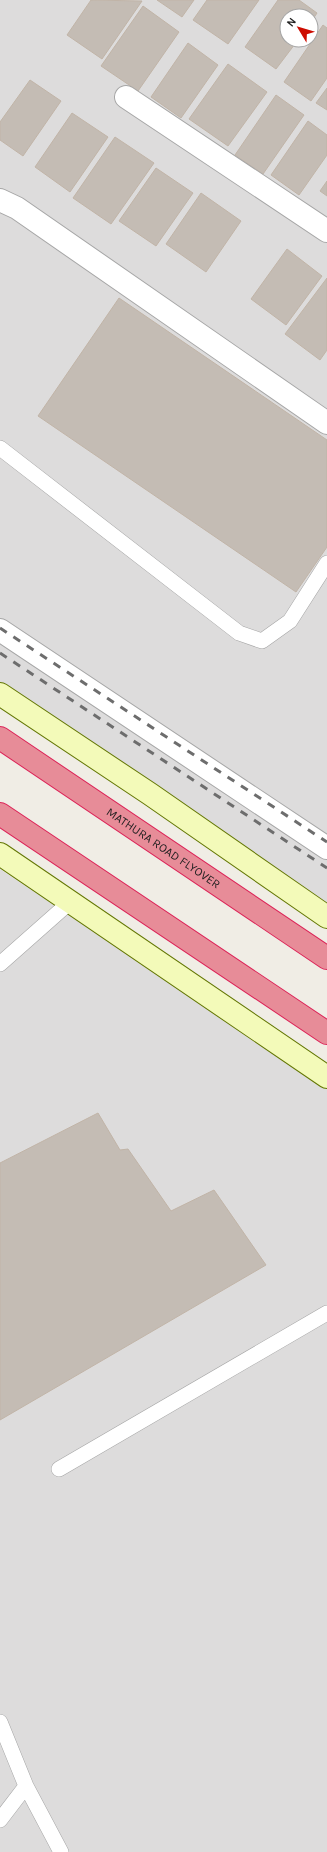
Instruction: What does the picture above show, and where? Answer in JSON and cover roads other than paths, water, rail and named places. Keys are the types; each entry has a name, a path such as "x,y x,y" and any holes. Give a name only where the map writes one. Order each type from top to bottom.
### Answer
{"highway":[{"name":"MATHURA ROAD FLYOVER","path":"0,738 327,958"},
{"path":"0,814 327,1033"}],"main road":[{"path":"0,694 150,794 327,917"},
{"path":"0,854 327,1077"}],"street":[{"path":"126,97 327,231"},
{"path":"0,200 17,208 327,423"},
{"path":"0,630 327,848"}],"lane":[{"path":"0,448 57,494 240,633 262,641 290,621 327,564"},
{"path":"0,964 70,902"},
{"path":"59,1469 327,1313"},
{"path":"0,1722 26,1786 61,1852"},
{"path":"0,1820 26,1786"}],"railway":[{"path":"0,628 327,842"},
{"path":"0,653 327,868"}]}
